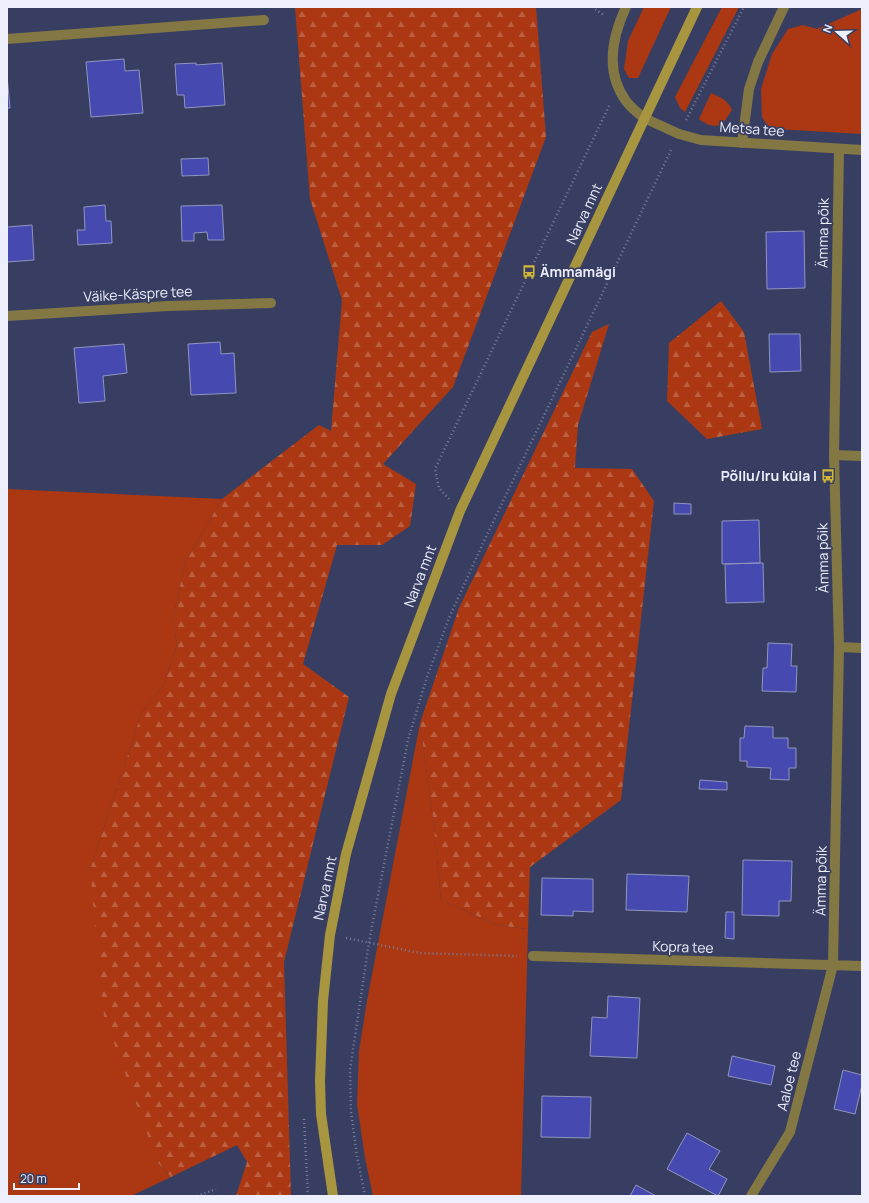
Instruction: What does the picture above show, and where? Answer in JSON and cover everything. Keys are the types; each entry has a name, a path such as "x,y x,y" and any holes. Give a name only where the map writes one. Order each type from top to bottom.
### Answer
{"main road":[{"name":"Narva mnt","path":"333,1196 321,1114 320,1081 323,1001 330,935 346,854 391,694 460,511 697,7"}],"street":[{"name":"Metsa tee","path":"626,7 618,26 612,50 614,76 626,101 644,118 679,134 701,140 839,150 862,150"},
{"path":"742,143 749,89 758,62 784,7"},
{"path":"7,40 264,20"},
{"name":"Ämma põik","path":"833,965 839,648 834,455 839,150"},
{"name":"Väike-Käspre tee","path":"7,316 168,306 271,303"},
{"path":"834,455 862,456"},
{"path":"839,648 862,648"},
{"name":"Kopra tee","path":"533,956 862,966"},
{"name":"Aaloe tee","path":"752,1196 790,1132 833,965"}],"path":[{"path":"365,1196 355,1141 350,1070 357,1011 369,942 408,740 426,680 449,618 483,543 679,134 744,7"},
{"path":"460,511 439,488 435,469 618,85"},
{"path":"330,935 420,953 533,956"},
{"path":"197,1196 216,1189"}],"green space":[{"path":"295,7 536,7 546,137 453,387 383,464 416,484 410,526 382,545 337,545 303,664 349,697 284,962 291,1196 236,1196 247,1162 237,1145 171,1177 158,1163 104,1016 90,870 142,712 164,685 177,645 173,619 185,563 222,499 319,425 331,431 342,300 310,199"},
{"path":"644,7 671,7 638,78 629,78 624,69 628,41"},
{"path":"722,7 739,7 685,112 680,108 675,97"},
{"path":"862,9 862,134 776,129 767,125 762,117 761,89 772,54 788,29 803,25 817,29"},
{"path":"711,93 726,101 732,110 722,125 710,125 699,119"},
{"path":"721,301 744,332 762,429 707,439 667,401 669,343"},
{"path":"609,324 578,425 575,468 632,469 654,501 621,800 530,867 528,929 497,925 441,900 434,826 420,723 459,608 592,332"},
{"path":"7,489 222,499 185,563 173,619 177,645 164,685 142,712 90,870 158,1163 171,1177 131,1196 7,1196"},
{"path":"420,723 434,826 441,900 497,925 528,929 521,1196 373,1196 365,1158 357,1104 359,1051 367,1001"}],"building":[{"path":"124,59 125,71 139,70 143,113 91,117 86,62"},
{"path":"196,63 196,65 222,63 225,105 185,108 184,95 177,95 175,64"},
{"path":"7,76 10,108 7,108"},
{"path":"208,158 209,175 182,176 181,159"},
{"path":"105,205 106,221 111,221 112,243 78,245 77,230 85,230 84,207"},
{"path":"222,205 224,240 208,240 207,232 194,233 194,241 182,241 181,206"},
{"path":"32,225 34,260 7,262 7,227"},
{"path":"804,231 805,288 767,289 766,232"},
{"path":"769,334 800,334 801,371 770,372"},
{"path":"220,342 221,354 234,353 236,393 191,395 188,344"},
{"path":"124,344 127,373 103,376 105,401 79,403 74,348"},
{"path":"674,503 691,504 691,514 674,514"},
{"path":"759,520 760,563 722,564 722,521"},
{"path":"763,563 764,602 726,603 725,564"},
{"path":"768,643 792,644 791,666 797,666 796,692 762,691 763,668 767,668"},
{"path":"745,726 773,727 773,738 788,738 788,748 796,748 796,768 789,768 789,780 770,779 771,768 747,767 747,761 740,761 740,738 744,738"},
{"path":"700,780 727,782 727,790 699,789"},
{"path":"743,860 792,861 791,901 779,901 779,916 742,915"},
{"path":"627,874 689,876 687,912 626,910"},
{"path":"542,878 593,879 593,912 573,911 573,916 541,915"},
{"path":"726,912 734,912 734,939 725,938"},
{"path":"608,996 640,998 637,1058 590,1056 592,1017 607,1018"},
{"path":"732,1056 775,1066 771,1085 728,1076"},
{"path":"843,1070 862,1075 862,1085 855,1114 834,1109"},
{"path":"542,1096 591,1097 590,1138 541,1137"},
{"path":"687,1133 720,1151 709,1169 727,1179 718,1196 667,1169"},
{"path":"636,1185 656,1196 630,1196"}],"place":[{"name":"Ämmamägi","path":"529,272"},
{"name":"Põllu/Iru küla I","path":"828,476"}]}
